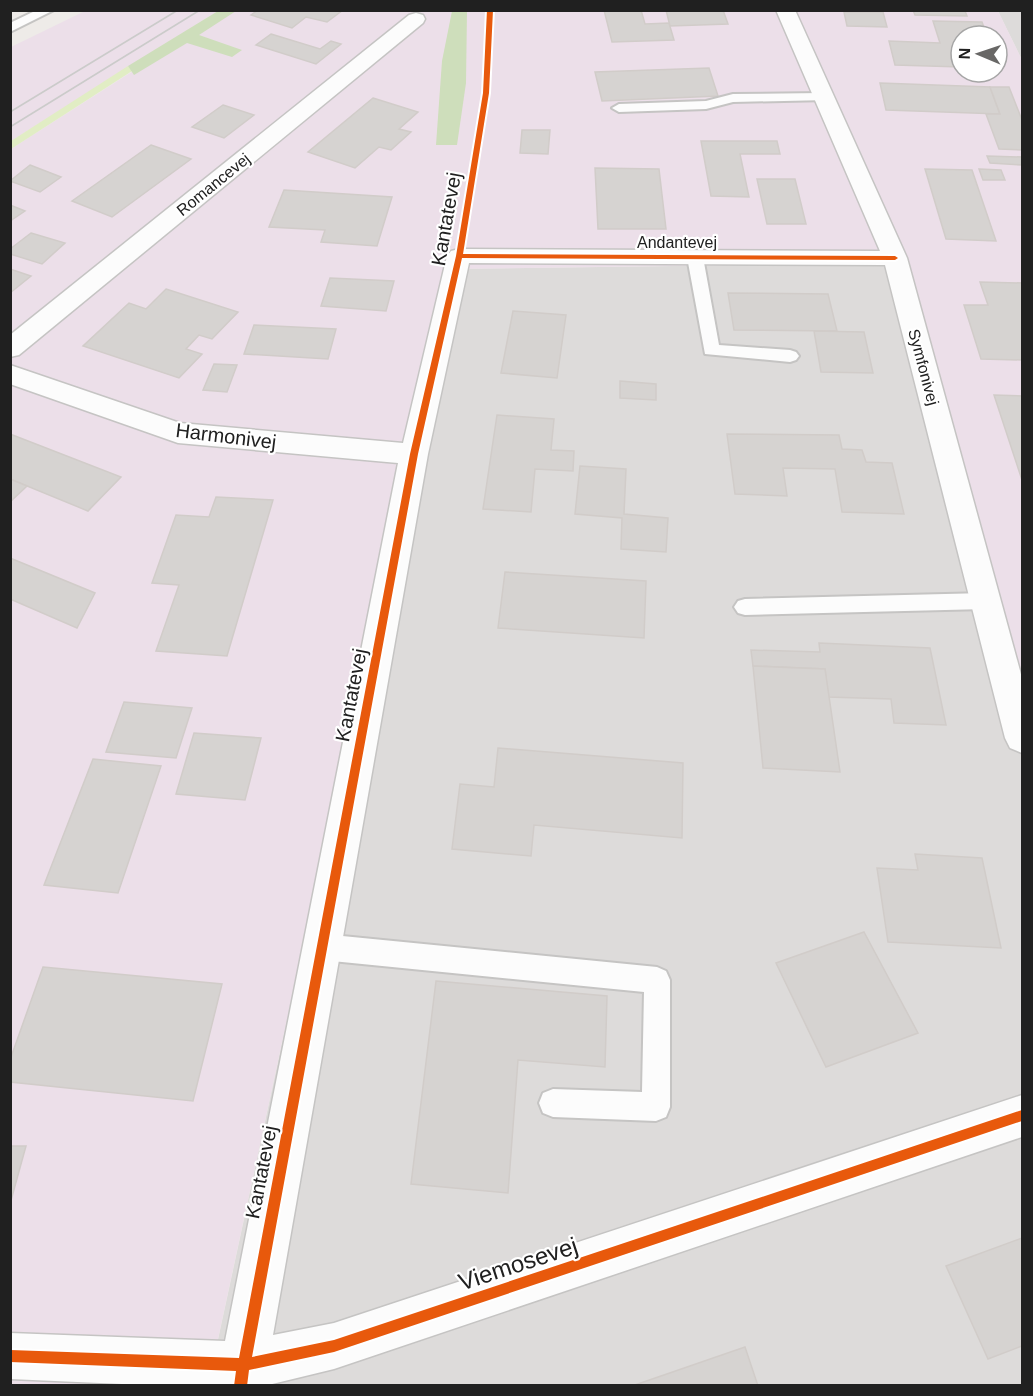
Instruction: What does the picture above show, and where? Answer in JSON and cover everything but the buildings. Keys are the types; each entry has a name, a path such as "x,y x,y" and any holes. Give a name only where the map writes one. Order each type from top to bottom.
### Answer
{"street":[{"name":"Symfonivej","path":"785,10 895,258 1023,738"},
{"name":"Romancevej","path":"10,349 418,15"},
{"name":"Andantevej","path":"459,256 895,258"},
{"name":"Kantatevej","path":"241,1375 414,454 459,256"},
{"name":"Harmonivej","path":"10,375 178,433 414,454"},
{"name":"Viemosevej","path":"10,1356 241,1375 1023,1116"}],"lane":[{"path":"10,28 48,10"},
{"path":"619,108 706,105 733,98 823,97"},
{"path":"695,257 711,350 790,356"},
{"path":"745,607 986,601"},
{"path":"322,947 657,980 656,1107 553,1103"}],"shaded area":[{"path":"87,10 218,11 11,141 11,47"},
{"path":"227,11 998,11 1004,24 949,24 949,84 1009,84 1009,33 1022,60 1022,738 986,601 887,263 449,269 208,1385 11,1386 11,149"},
{"path":"998,11 1022,11 1022,60 1009,33 1009,24 1004,24"},
{"path":"888,263 986,601 1022,738 1022,1385 208,1386 449,269"}],"green space":[{"path":"218,11 236,11 199,35 242,50 232,57 187,43 134,75 128,66"},
{"path":"452,11 467,11 466,83 457,145 436,145 442,61"},
{"path":"128,66 132,71 11,149 11,141"}],"tram line":[{"path":"10,112 178,10"},
{"path":"10,127 200,10"}],"cycle path":[{"path":"240,1386 414,454 459,256 486,93 490,10"},
{"path":"459,256 895,258"},
{"path":"10,1356 243,1365 334,1346 1022,1116"}]}
